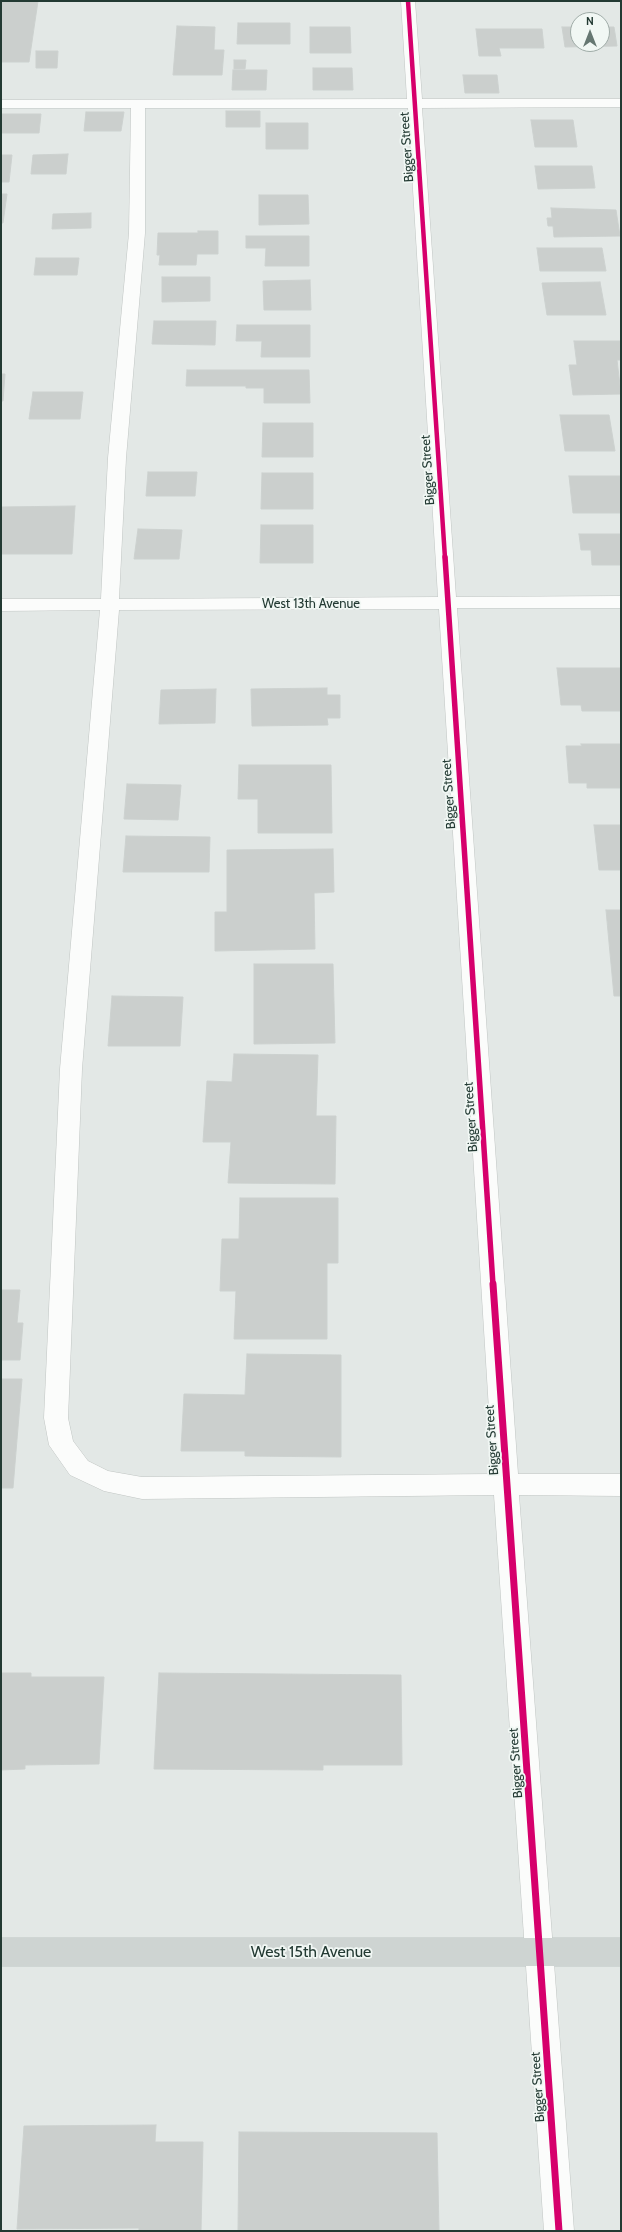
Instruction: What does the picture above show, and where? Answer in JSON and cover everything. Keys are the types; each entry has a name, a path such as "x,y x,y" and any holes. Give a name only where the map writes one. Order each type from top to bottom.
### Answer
{"main road":[{"name":"West 15th Avenue","path":"1,1952 621,1952"}],"street":[{"name":"Bigger Street","path":"408,1 506,1484 541,1952 559,2231"},
{"path":"1,104 621,103"},
{"path":"138,104 137,233 117,458 110,604 71,1070 56,1418 61,1446 79,1468 104,1481 142,1488 621,1484"},
{"name":"West 13th Avenue","path":"1,605 621,602"}],"building":[{"path":"1,1 38,1 29,62 1,62"},
{"path":"238,23 290,23 290,44 237,44"},
{"path":"177,26 215,27 214,50 224,50 222,75 173,75"},
{"path":"310,27 350,27 351,53 310,53"},
{"path":"562,27 570,27 570,47 565,47"},
{"path":"610,27 614,27 617,46 610,46"},
{"path":"476,29 542,29 544,48 499,48 501,56 479,56"},
{"path":"36,51 58,51 57,68 36,68"},
{"path":"234,60 246,60 245,69 234,69"},
{"path":"313,68 352,68 353,90 313,90"},
{"path":"233,70 267,70 266,90 232,90"},
{"path":"463,75 497,75 499,93 465,93"},
{"path":"226,111 260,111 260,127 226,127"},
{"path":"86,112 124,112 121,131 84,131"},
{"path":"1,114 41,114 39,133 1,133"},
{"path":"531,120 573,120 577,147 535,147"},
{"path":"266,123 308,123 308,149 266,149"},
{"path":"68,154 66,174 31,174 33,155"},
{"path":"1,155 12,155 9,182 1,182"},
{"path":"535,166 592,166 595,188 538,189"},
{"path":"1,194 7,194 3,223 1,223"},
{"path":"259,195 308,195 309,224 259,225"},
{"path":"551,208 616,210 620,236 554,237 553,226 548,226 547,218 552,218"},
{"path":"91,213 91,228 52,229 53,214"},
{"path":"198,231 218,231 218,254 197,254 196,265 159,265 160,255 157,255 158,233 198,233"},
{"path":"246,236 309,236 309,266 265,266 266,248 246,248"},
{"path":"537,248 602,248 606,271 540,271"},
{"path":"36,258 79,258 77,275 34,275"},
{"path":"162,277 210,277 210,301 162,302"},
{"path":"310,280 311,310 264,310 263,281"},
{"path":"600,282 606,315 547,315 542,283"},
{"path":"154,321 216,321 215,345 152,344"},
{"path":"237,325 310,325 310,357 261,357 262,341 236,341"},
{"path":"574,341 621,341 621,360 617,360 621,394 573,395 569,365 577,365"},
{"path":"187,370 309,370 310,403 264,403 264,388 246,388 246,386 186,386"},
{"path":"1,374 5,374 3,401 1,401"},
{"path":"33,392 83,392 80,419 29,419"},
{"path":"560,415 609,415 615,451 565,451"},
{"path":"263,423 313,423 313,457 262,457"},
{"path":"148,472 197,472 195,496 146,496"},
{"path":"262,473 313,473 313,509 261,509"},
{"path":"569,476 621,476 621,513 573,513"},
{"path":"75,506 72,554 1,554 1,507"},
{"path":"261,525 313,525 313,563 260,563"},
{"path":"138,529 182,530 179,559 134,559"},
{"path":"579,534 621,534 621,565 592,565 591,550 581,550"},
{"path":"557,668 621,668 621,711 582,711 581,705 561,705"},
{"path":"327,688 327,695 340,695 340,718 327,718 328,725 252,726 251,689"},
{"path":"216,689 215,723 159,724 161,690"},
{"path":"581,744 621,744 621,788 587,788 587,783 569,783 566,746 582,746"},
{"path":"239,765 331,765 332,833 258,833 258,799 238,799"},
{"path":"127,784 181,785 178,820 124,819"},
{"path":"594,825 621,825 621,870 599,870"},
{"path":"126,836 210,837 209,872 123,872"},
{"path":"333,849 334,892 314,893 315,949 215,951 215,912 227,912 227,850"},
{"path":"606,910 621,910 621,996 614,996"},
{"path":"254,964 333,964 335,1043 254,1044"},
{"path":"112,996 183,997 180,1046 108,1046"},
{"path":"234,1054 318,1055 316,1116 336,1116 335,1184 228,1183 231,1142 203,1142 207,1081 232,1082"},
{"path":"240,1198 338,1198 338,1263 327,1263 327,1339 234,1339 236,1291 220,1291 222,1239 239,1239"},
{"path":"1,1290 20,1290 17,1323 23,1323 20,1360 1,1360"},
{"path":"247,1354 341,1355 341,1457 245,1456 245,1451 181,1451 184,1394 245,1395"},
{"path":"1,1379 22,1379 13,1488 1,1488"},
{"path":"1,1673 31,1673 31,1677 104,1677 99,1764 25,1765 25,1769 1,1770"},
{"path":"159,1673 401,1675 402,1765 323,1765 323,1770 154,1769"},
{"path":"156,2125 155,2142 203,2142 201,2231 139,2231 139,2228 17,2229 24,2126"},
{"path":"239,2132 437,2133 439,2231 238,2231"}],"cycle path":[{"path":"408,1 506,1484 559,2231"}]}
